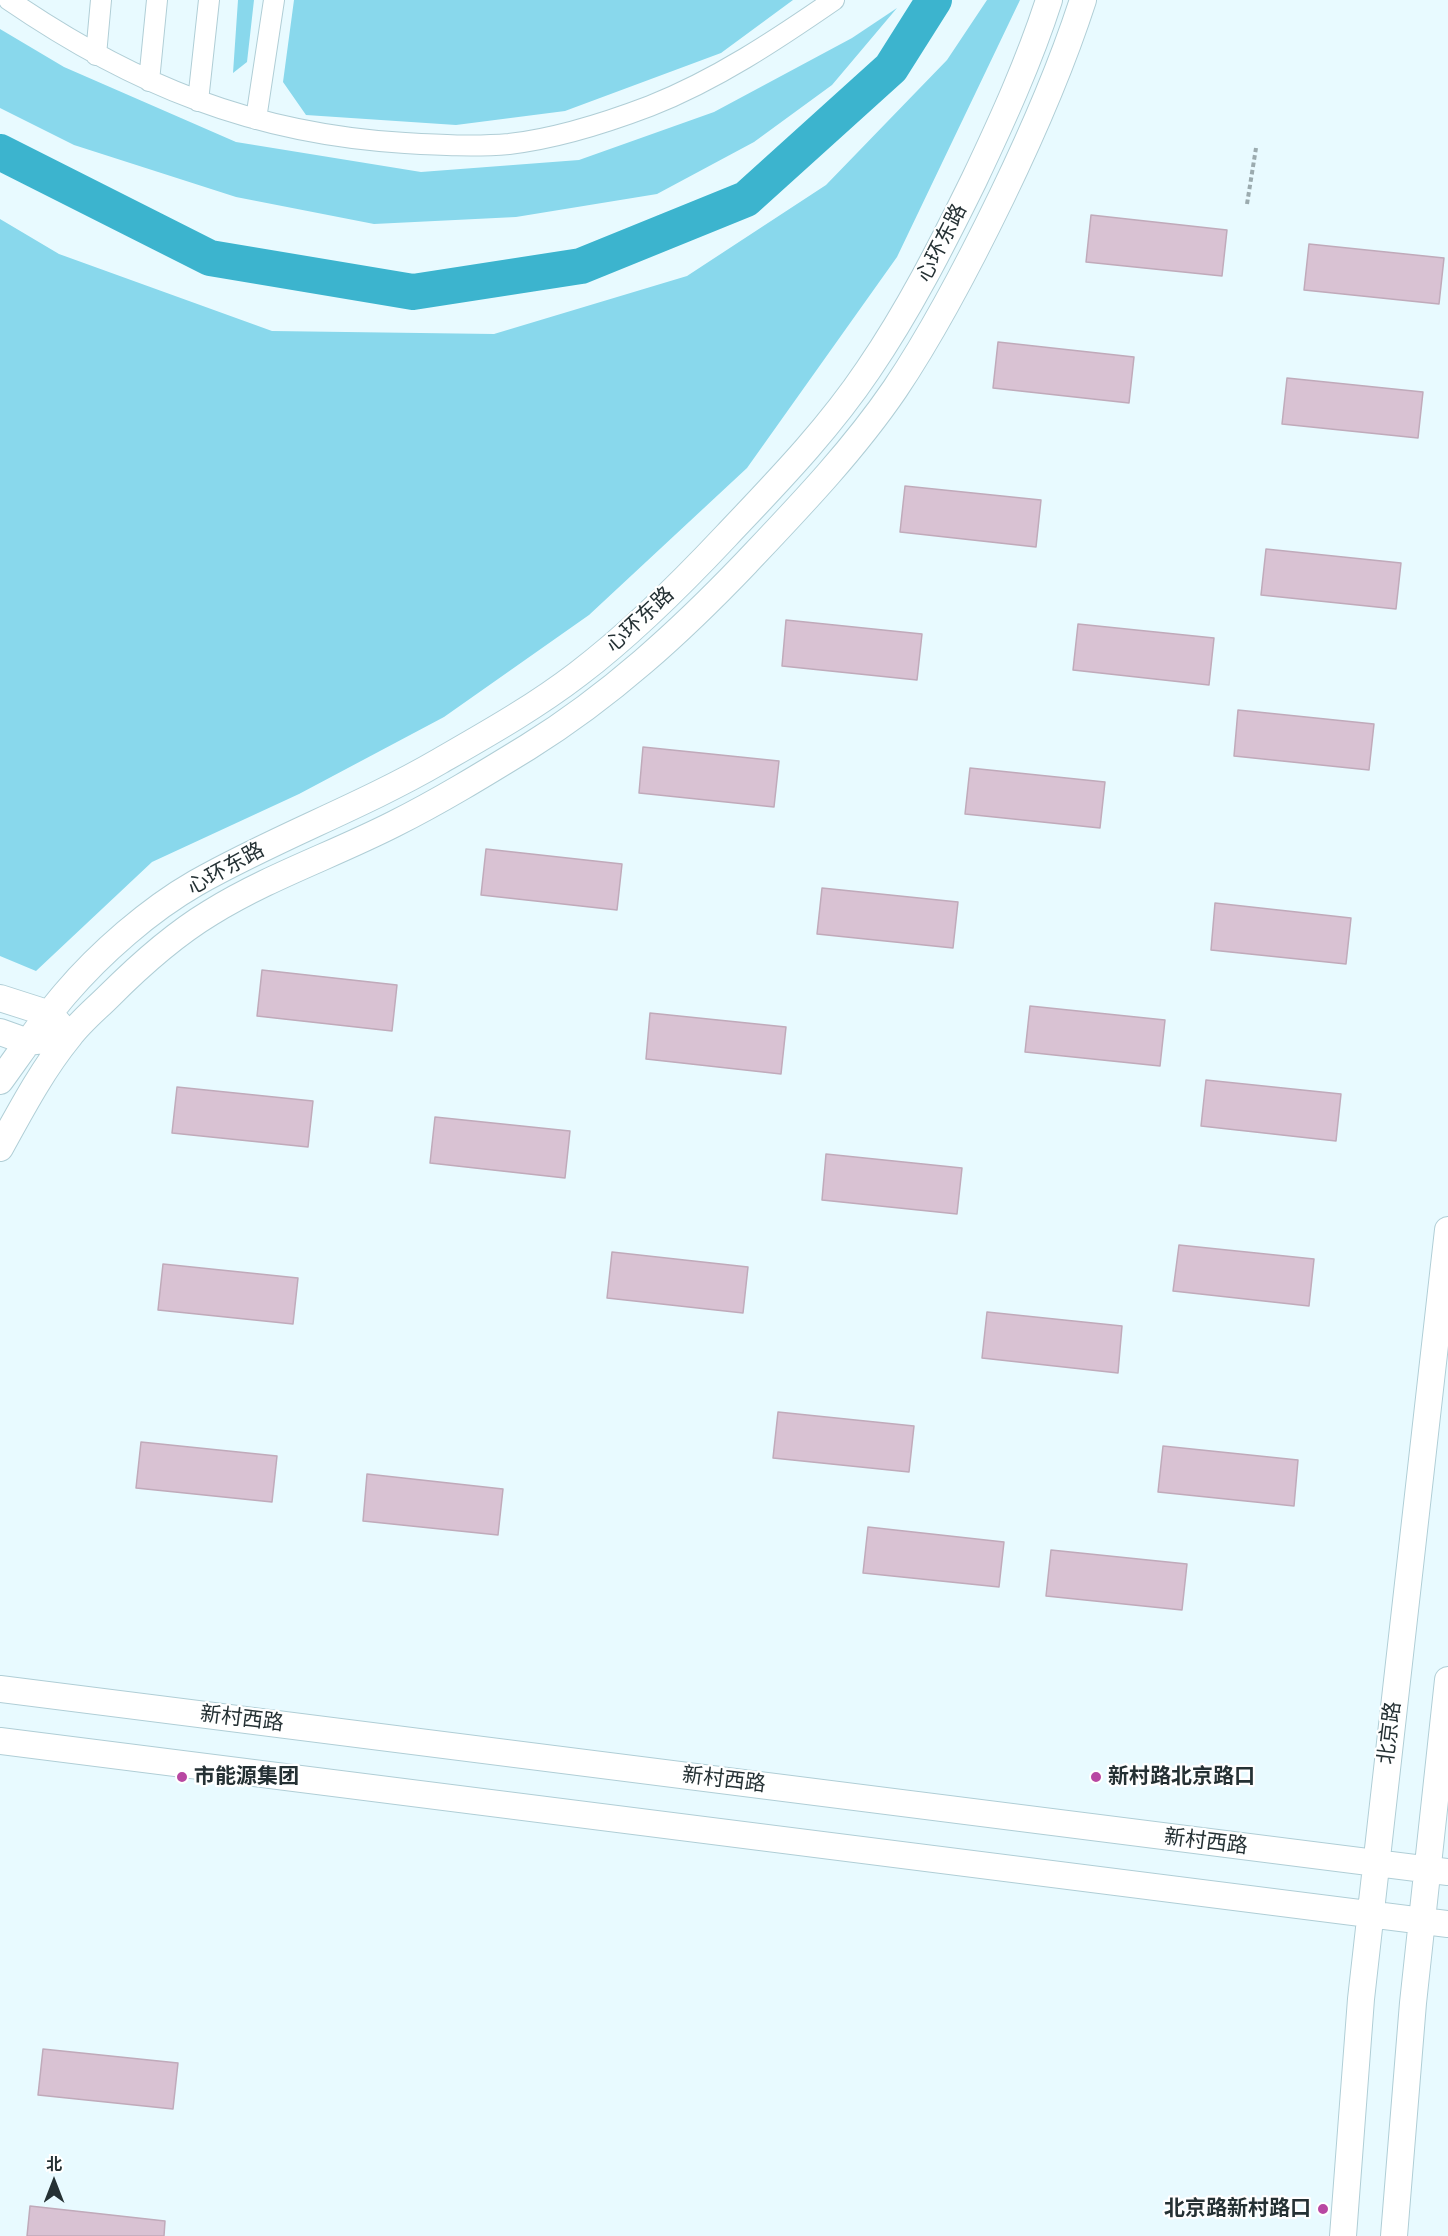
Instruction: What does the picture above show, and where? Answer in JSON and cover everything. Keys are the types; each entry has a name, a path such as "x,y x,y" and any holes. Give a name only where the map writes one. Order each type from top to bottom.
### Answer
{"main road":[{"name":"心环东路","path":"0,1081 67,992 107,952 147,917 193,885 242,858 378,796 514,718 576,676 632,630 705,558 822,431 867,372 907,309 947,235 1002,120 1037,36 1048,0"},
{"name":"心环东路","path":"0,1148 26,1101 69,1036 167,942 210,913 313,860 393,825 531,745 596,702 653,654 799,507 847,452 894,391 935,325 976,250 1032,133 1068,47 1083,0"},
{"path":"0,998 50,1014 69,1036"},
{"path":"0,1032 28,1042 69,1036"},
{"name":"北京路","path":"1343,2236 1361,1999 1448,1230"},
{"path":"1394,2236 1421,1921 1437,1871 1448,1680"},
{"name":"新村西路","path":"0,1689 1437,1871"},
{"path":"0,1741 1448,1924"}],"street":[{"path":"9,0 96,55 149,81 198,101 288,128 359,140 438,145 510,144 576,130 650,106 725,70 834,0"},
{"path":"96,55 101,0"},
{"path":"149,81 157,0"},
{"path":"198,101 209,0"},
{"path":"256,119 274,0"}],"path":[{"path":"1247,204 1256,148"}],"shaded area":[{"path":"238,0 254,0 247,62 233,73"},
{"path":"294,0 793,0 721,53 565,111 456,125 306,115 283,82"},
{"path":"987,0 1020,0 897,257 747,468 589,615 444,717 299,794 152,862 36,971 0,956 0,219 59,254 272,331 494,334 687,276 826,185 947,60"},
{"path":"897,8 832,85 754,142 657,194 516,217 374,224 236,197 74,145 0,108 0,29 64,67 236,142 421,172 579,160 714,112 852,38"}],"building":[{"path":"1091,215 1227,230 1222,276 1086,262"},
{"path":"1309,244 1444,258 1439,304 1304,290"},
{"path":"998,342 1134,357 1129,403 993,388"},
{"path":"1287,378 1423,392 1418,438 1282,424"},
{"path":"905,486 1041,500 1036,547 900,532"},
{"path":"1266,549 1401,563 1396,609 1261,595"},
{"path":"786,620 922,634 917,680 782,666"},
{"path":"1078,624 1214,638 1209,685 1073,670"},
{"path":"1238,710 1374,724 1369,770 1234,756"},
{"path":"643,747 779,761 774,807 639,793"},
{"path":"970,768 1105,782 1100,828 965,814"},
{"path":"486,849 622,864 617,910 481,895"},
{"path":"822,888 958,902 953,948 817,934"},
{"path":"1215,903 1351,918 1346,964 1211,950"},
{"path":"262,970 397,985 392,1031 257,1016"},
{"path":"1030,1006 1165,1020 1160,1066 1025,1052"},
{"path":"650,1013 786,1027 781,1074 646,1059"},
{"path":"1206,1080 1341,1094 1336,1141 1201,1126"},
{"path":"177,1087 313,1101 308,1147 172,1133"},
{"path":"435,1117 570,1131 565,1178 430,1163"},
{"path":"826,1154 962,1168 957,1214 822,1200"},
{"path":"1179,1245 1314,1259 1309,1306 1173,1291"},
{"path":"612,1252 748,1267 743,1313 607,1298"},
{"path":"163,1264 298,1278 293,1324 158,1310"},
{"path":"987,1312 1122,1326 1118,1373 982,1358"},
{"path":"778,1412 914,1426 909,1472 773,1458"},
{"path":"141,1442 277,1456 272,1502 136,1488"},
{"path":"1163,1446 1298,1460 1294,1506 1158,1492"},
{"path":"367,1474 503,1489 498,1535 363,1521"},
{"path":"868,1527 1004,1542 999,1587 863,1573"},
{"path":"1051,1550 1187,1564 1182,1610 1046,1596"},
{"path":"43,2049 178,2063 173,2109 38,2095"},
{"path":"30,2206 165,2221 164,2236 27,2236"}],"waterway":[{"path":"0,152 210,258 413,292 581,266 746,199 891,68 934,0"}],"place":[{"name":"市能源集团","path":"182,1777"},
{"name":"新村路北京路口","path":"1096,1777"},
{"name":"北京路新村路口","path":"1323,2209"}]}
